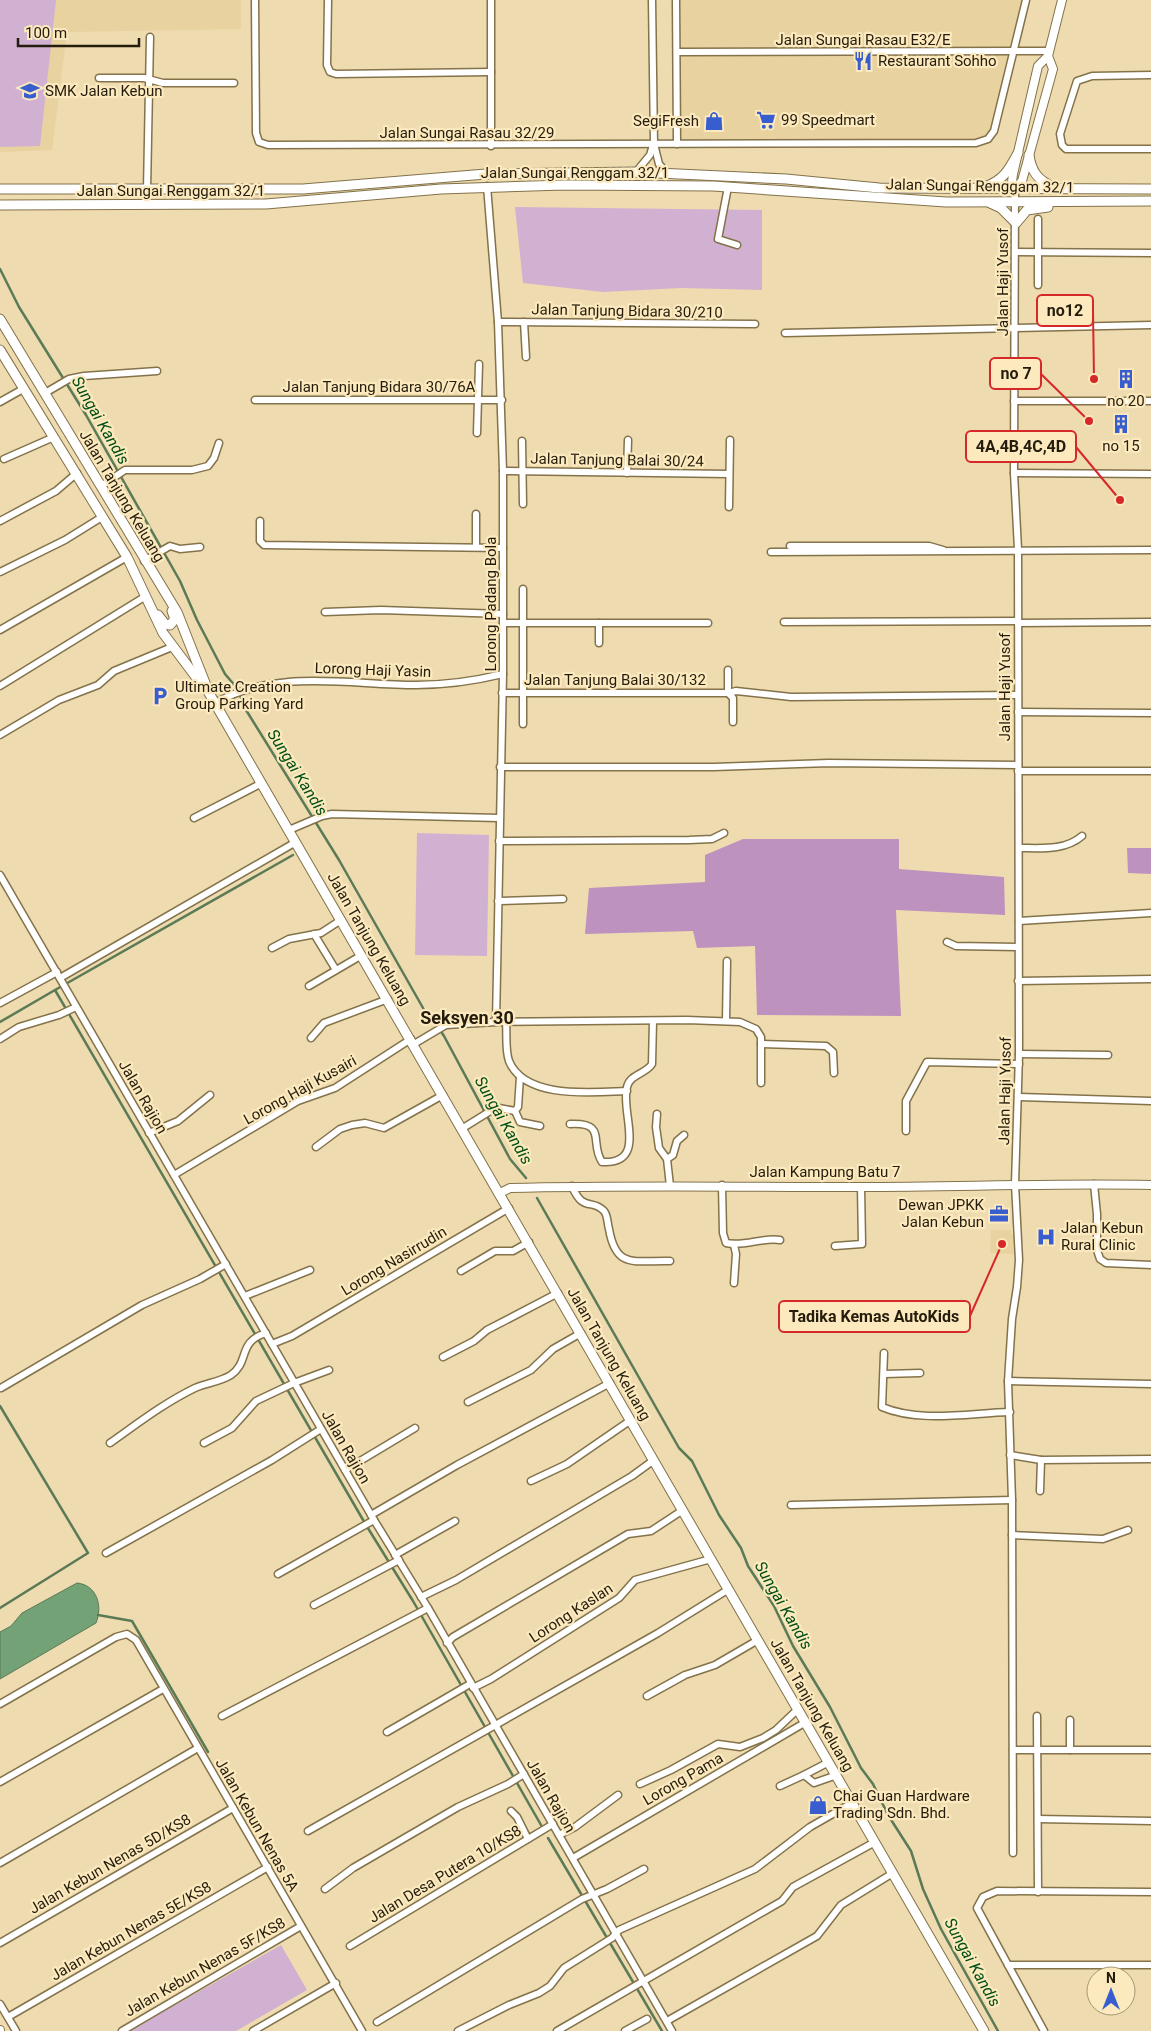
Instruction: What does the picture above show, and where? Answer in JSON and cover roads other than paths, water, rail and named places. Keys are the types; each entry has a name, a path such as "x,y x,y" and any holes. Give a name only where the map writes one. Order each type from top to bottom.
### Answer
{"main road":[{"path":"977,189 995,183 1005,176 1018,153"},
{"path":"1029,155 1031,168 1035,174 1049,186 1060,189"},
{"name":"Jalan Sungai Renggam 32/1","path":"0,189 274,190 486,174 636,172 786,179 879,188 1151,189"},
{"path":"352,184 352,197"},
{"name":"Jalan Sungai Renggam 32/1","path":"0,205 266,204 487,186 728,187 868,198 987,202 1151,201"},
{"path":"987,202 1001,208 1016,224 1027,210 1038,207 1120,206 1132,201"},
{"name":"Jalan Tanjung Keluang","path":"0,319 104,484 144,561 177,612 215,703 654,1460 708,1559 722,1593 758,1640 798,1709 800,1725 829,1762 873,1844 887,1876 984,2031"},
{"name":"Jalan Tanjung Keluang","path":"0,350 77,473 127,558 162,633 209,692"},
{"path":"146,596 153,603 161,620 165,624 172,623 175,619 160,586"}],"street":[{"name":"Jalan Sungai Rasau 32/29","path":"255,0 256,133 259,142 268,145 491,146 976,143 988,139 994,131 1014,52"},
{"path":"328,0 328,65 330,72 336,74 491,72"},
{"path":"491,0 491,146"},
{"path":"652,0 654,144 659,164 668,173"},
{"path":"676,0 677,144"},
{"path":"1014,52 1026,0"},
{"name":"Jalan Sungai Renggam 32/1","path":"1049,54 1038,66 1012,182 1015,189 1022,181 1052,69 1049,54 1062,0"},
{"path":"147,190 151,79 150,37"},
{"name":"Jalan Sungai Rasau E32/E","path":"677,52 1014,52 1049,54"},
{"path":"1151,75 1092,76 1077,81 1060,134 1062,145 1066,149 1151,148"},
{"path":"99,78 151,79 162,83 234,83"},
{"path":"636,172 650,155 654,144"},
{"name":"Lorong Padang Bola","path":"487,186 498,322 504,471 504,623 496,1022"},
{"path":"728,187 718,239 737,245"},
{"name":"Jalan Haji Yusof","path":"1013,1853 1012,1500 1008,1381 1012,1318 1018,1287 1019,1260 1016,1184 1019,1097 1019,848 1018,549 1014,473 1015,189"},
{"path":"1038,219 1038,285"},
{"path":"1015,252 1151,253"},
{"name":"Jalan Tanjung Bidara 30/210","path":"498,322 755,324"},
{"path":"524,322 526,357"},
{"path":"785,332 1151,325"},
{"path":"477,433 479,364"},
{"path":"45,393 69,379 84,376 158,372"},
{"path":"0,402 23,388"},
{"name":"Jalan Tanjung Bidara 30/76A","path":"255,400 502,400"},
{"path":"1014,401 1151,401"},
{"path":"4,459 54,437"},
{"path":"522,440 523,504"},
{"path":"627,473 628,440"},
{"path":"729,507 730,440"},
{"path":"104,484 125,470 192,470 208,466 214,458 218,443"},
{"name":"Jalan Tanjung Balai 30/24","path":"504,471 729,474"},
{"path":"0,521 56,491 77,473"},
{"path":"1014,473 1151,474"},
{"path":"476,514 476,547"},
{"path":"0,572 64,540 102,517"},
{"path":"260,521 260,541 264,545 504,548"},
{"path":"790,546 929,546 945,550"},
{"path":"144,561 167,547 180,549 200,547"},
{"path":"771,552 933,552 945,550 1018,549 1151,550"},
{"path":"0,630 127,558"},
{"path":"523,724 524,589"},
{"path":"0,686 146,596"},
{"path":"325,612 381,610 504,614"},
{"path":"784,622 1151,622"},
{"path":"504,623 708,624"},
{"path":"599,623 599,643"},
{"path":"0,736 44,708 98,685 114,671 172,647"},
{"path":"728,670 728,693 733,698 733,722"},
{"name":"Lorong Haji Yasin","path":"215,703 230,694 247,688 308,680 447,684 503,674"},
{"name":"Jalan Tanjung Balai 30/132","path":"502,693 728,693 744,691 791,697 1017,695"},
{"path":"1018,712 1151,712"},
{"path":"500,767 714,767 829,763 1151,771"},
{"path":"194,818 262,783"},
{"path":"289,830 322,816 499,818"},
{"path":"499,841 689,840 712,839 724,833"},
{"path":"1019,848 1054,848 1074,843 1082,836"},
{"path":"0,1003 38,982 58,977 296,842"},
{"name":"Jalan Rajion","path":"0,875 149,1133 176,1174 224,1266 244,1296 320,1430 347,1469 372,1519 421,1597 426,1610 472,1685 498,1723 522,1775 575,1857 644,1982 670,2019 672,2031"},
{"path":"498,901 563,900"},
{"path":"1019,921 1151,913"},
{"path":"272,948 289,939 321,933 341,920"},
{"path":"314,934 336,970"},
{"path":"947,942 956,946 1018,947"},
{"path":"309,986 362,956"},
{"path":"726,1021 727,961"},
{"path":"1018,981 1151,978"},
{"path":"311,1038 324,1023 388,999"},
{"path":"0,1039 19,1027 59,1016 75,1007"},
{"path":"570,1124 582,1123 594,1129 597,1133 598,1156 602,1162 613,1163 624,1157 630,1144 627,1086 634,1076 646,1070 652,1064 653,1021"},
{"path":"496,1022 726,1021 748,1024 761,1037 761,1083"},
{"name":"Lorong Haji Kusairi","path":"176,1174 298,1101 334,1088 412,1042 428,1036 446,1025 496,1022"},
{"path":"506,1022 508,1058 520,1077 518,1107 515,1111"},
{"path":"761,1044 826,1046 833,1052 834,1073"},
{"path":"1019,1054 1108,1055"},
{"path":"906,1131 906,1101 926,1062 1019,1064"},
{"path":"520,1077 562,1092 627,1091"},
{"path":"149,1133 178,1121 210,1095"},
{"path":"316,1147 340,1129 365,1123 384,1128 443,1095"},
{"path":"1019,1097 1151,1101"},
{"path":"463,1128 492,1110 499,1108 515,1111"},
{"path":"515,1111 520,1122 540,1126"},
{"path":"657,1114 656,1127 659,1148 667,1159 670,1186"},
{"path":"667,1159 673,1155 677,1140 684,1135"},
{"path":"1094,1184 1097,1214 1096,1250 1100,1259 1106,1263 1151,1265"},
{"path":"722,1185 723,1233 726,1243 746,1245 772,1238 780,1240"},
{"name":"Jalan Kampung Batu 7","path":"500,1193 510,1188 572,1186 1151,1185"},
{"path":"572,1186 577,1197 584,1204 601,1208 606,1212 613,1248 617,1255 624,1259 670,1261"},
{"path":"834,1246 862,1244 861,1187"},
{"name":"Lorong Nasirrudin","path":"272,1344 292,1336 509,1208"},
{"path":"461,1271 495,1251 513,1250 529,1242"},
{"path":"734,1245 736,1254 734,1283"},
{"path":"1,1388 142,1304 213,1273 224,1266"},
{"path":"244,1296 310,1270"},
{"path":"443,1357 474,1341 487,1330 558,1293"},
{"path":"110,1444 162,1407 195,1388 228,1377 238,1370 245,1348 264,1333"},
{"path":"468,1402 531,1370 553,1349 580,1334"},
{"path":"884,1353 882,1407 897,1413 941,1415 1010,1412"},
{"path":"204,1443 232,1428 256,1401 329,1370"},
{"path":"884,1374 920,1374"},
{"path":"1008,1381 1151,1384"},
{"path":"278,1574 362,1527 457,1465 610,1383"},
{"path":"530,1481 566,1464 631,1420"},
{"path":"347,1469 415,1428"},
{"path":"106,1553 311,1437 320,1430"},
{"path":"1010,1455 1041,1460 1151,1459"},
{"path":"421,1597 456,1580 632,1476 654,1460"},
{"path":"1040,1491 1041,1460"},
{"path":"791,1505 1012,1500"},
{"path":"447,1643 453,1637 628,1534 651,1531 682,1511"},
{"path":"314,1605 397,1558 455,1521"},
{"path":"1012,1535 1103,1538 1128,1530"},
{"name":"Lorong Kaslan","path":"387,1732 459,1691 491,1679 619,1598 635,1580 708,1559"},
{"path":"308,1831 658,1633 722,1593"},
{"path":"222,1716 426,1610"},
{"name":"Jalan Kebun Nenas 5A","path":"0,1704 116,1637 127,1634 136,1640 301,1926 336,1983 362,2031"},
{"path":"648,1696 685,1675 715,1665 758,1640"},
{"path":"0,1782 164,1689"},
{"path":"640,1784 671,1770 718,1744 740,1748 763,1738 776,1730 798,1709"},
{"path":"1037,1716 1038,1892"},
{"path":"1070,1720 1070,1750"},
{"name":"Lorong Pama","path":"575,1857 800,1725"},
{"path":"0,1863 198,1748"},
{"path":"1013,1750 1151,1750"},
{"path":"780,1786 829,1762"},
{"path":"324,1888 353,1868 450,1812 508,1784 522,1775"},
{"path":"804,1775 814,1783 836,1775"},
{"path":"559,1835 575,1827 618,1795"},
{"path":"458,2031 509,2005 539,1993 550,1986 564,1968 605,1943 618,1932 747,1874 839,1809 850,1804"},
{"name":"Jalan Kebun Nenas 5D/KS8","path":"0,1943 233,1808"},
{"path":"511,1811 517,1817 528,1839"},
{"path":"1038,1819 1151,1821"},
{"name":"Jalan Desa Putera 10/KS8","path":"350,1946 553,1824"},
{"path":"557,2031 782,1901 792,1886 873,1844"},
{"name":"Jalan Kebun Nenas 5E/KS8","path":"8,2018 268,1867"},
{"path":"377,2022 582,1899 607,1889 644,1869"},
{"path":"670,2019 817,1936 841,1906 887,1876"},
{"path":"1044,2031 977,1908 983,1897 996,1891 1151,1892"},
{"name":"Jalan Kebun Nenas 5F/KS8","path":"122,2031 301,1926"},
{"path":"1008,1965 1151,1966"},
{"path":"253,2031 336,1983"},
{"path":"0,2004 16,2031"},
{"path":"625,2031 635,2028 646,2019"}],"waterway":[{"name":"Sungai Kandis","path":"0,269 19,307 86,415 180,581 197,620 225,674 237,688 246,710 339,860 427,1015 444,1036 510,1159 526,1178"},
{"path":"55,990 293,855"},
{"path":"0,1022 55,990 366,1525 413,1601 541,1825"},
{"name":"Sungai Kandis","path":"537,1198 679,1448 692,1461 719,1515 741,1548 748,1566 774,1606 793,1646 830,1707 861,1768 873,1784 888,1815 911,1851 923,1889 941,1929 998,2031"},
{"path":"0,1406 88,1553 0,1608"},
{"path":"98,1615 132,1621 208,1752"},
{"path":"548,1838 662,2031"}],"place":[{"name":"Restaurant Sohho","path":"863,61"},
{"name":"SMK Jalan Kebun","path":"30,91"},
{"name":"99 Speedmart","path":"766,120"},
{"name":"SegiFresh","path":"714,121"},
{"name":"no12","path":"1094,379"},
{"name":"no 20","path":"1126,379"},
{"name":"no 7","path":"1089,421"},
{"name":"no 15","path":"1121,424"},
{"name":"4A,4B,4C,4D","path":"1120,500"},
{"name":"Ultimate Creation Group Parking Yard","path":"160,696"},
{"name":"Dewan JPKK Jalan Kebun","path":"999,1214"},
{"name":"Jalan Kebun Rural Clinic","path":"1046,1237"},
{"name":"Tadika Kemas AutoKids","path":"1002,1244"},
{"name":"Chai Guan Hardware Trading Sdn. Bhd.","path":"818,1805"}],"district":[{"name":"Seksyen 30","path":"467,1018"}]}
